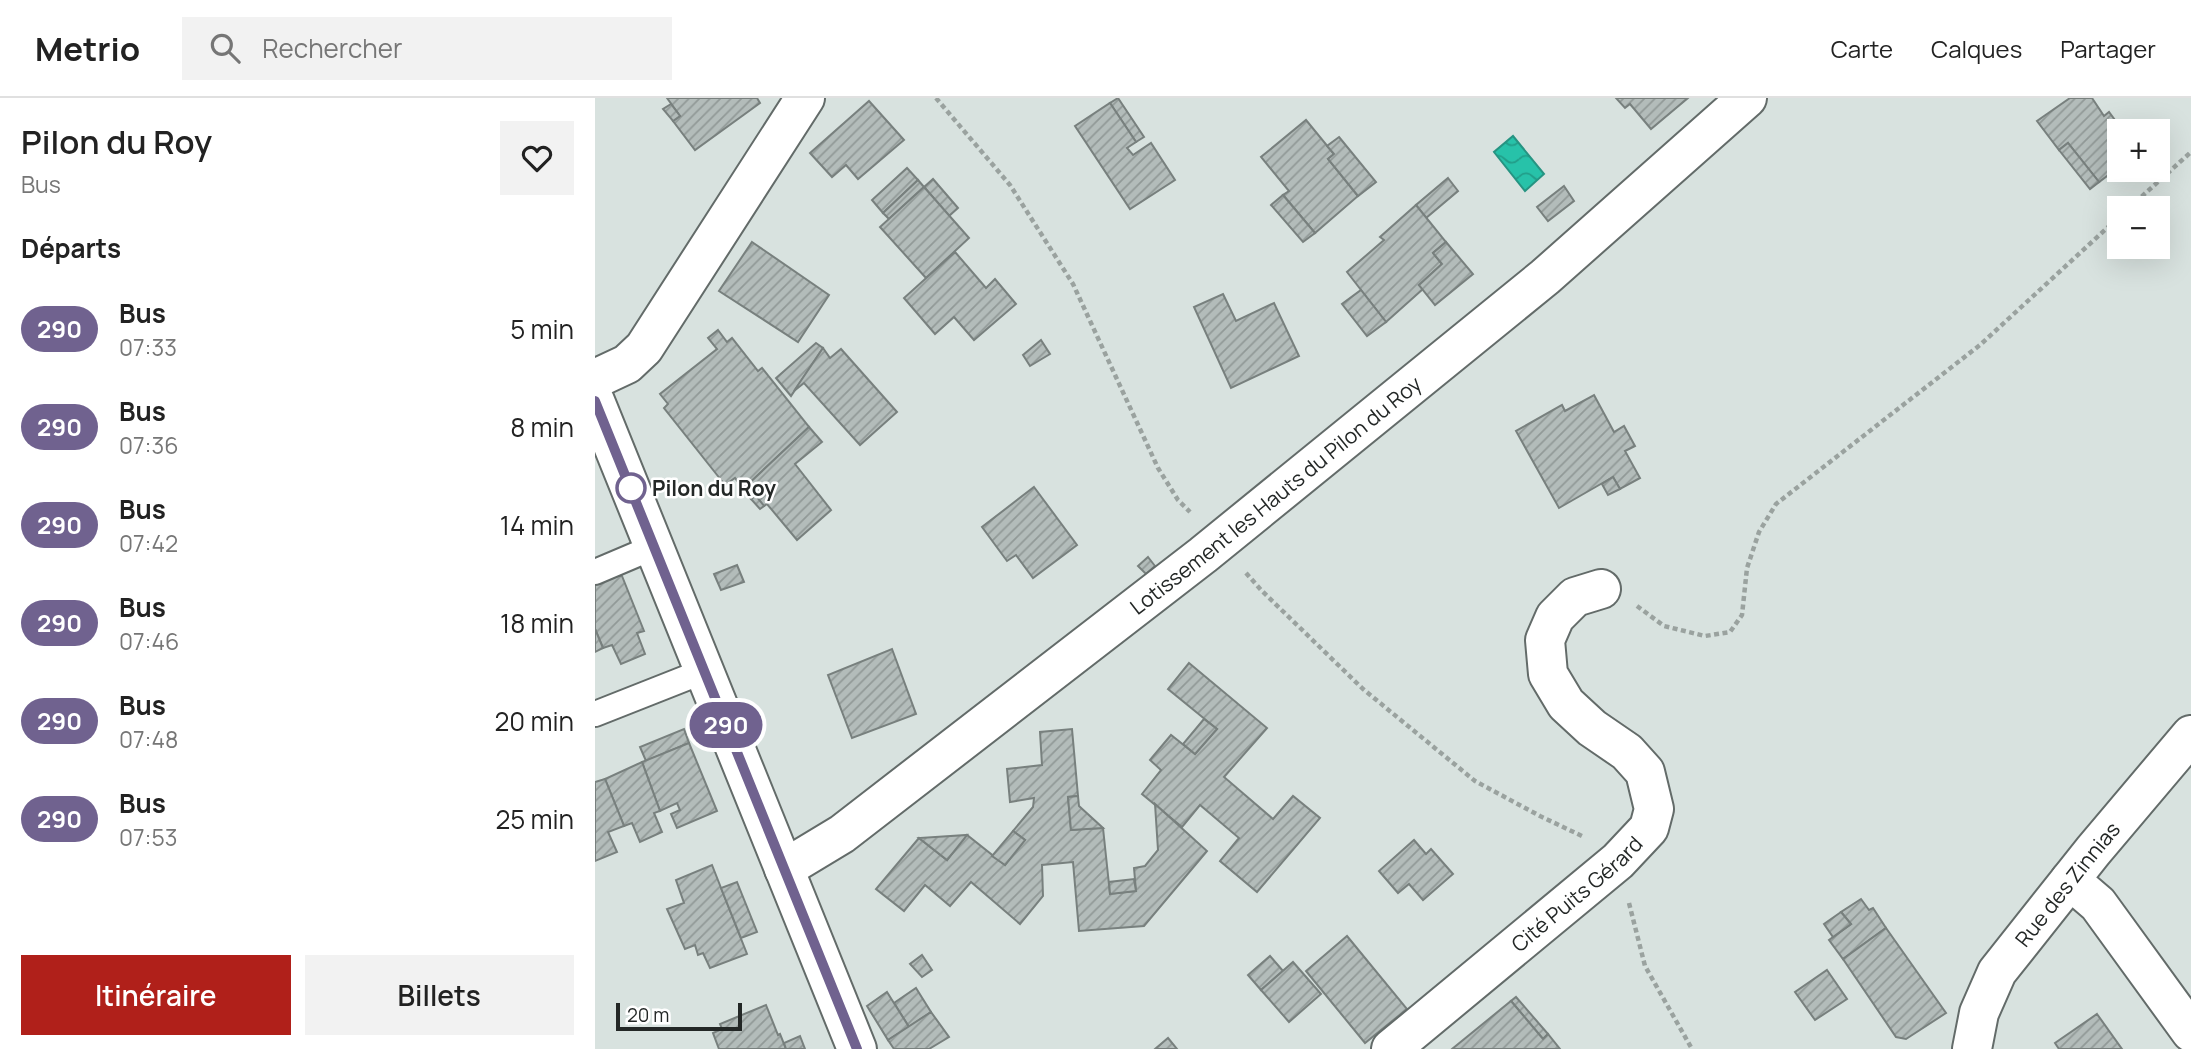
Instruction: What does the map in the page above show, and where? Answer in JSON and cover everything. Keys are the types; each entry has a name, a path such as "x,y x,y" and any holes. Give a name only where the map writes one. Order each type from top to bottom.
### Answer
{"street":[{"path":"595,379 627,364 644,348 805,98"},
{"name":"Lotissement les Hauts du Pilon du Roy","path":"785,869 842,834 1219,542 1545,277 1747,98"},
{"path":"595,401 857,1049"},
{"name":"Cité Puits Gérard","path":"1391,1049 1618,860 1649,828 1654,809 1645,772 1626,752 1592,728 1566,704 1549,674 1545,640 1555,617 1575,597 1601,589"},
{"name":"Rue des Zinnias","path":"1972,1049 1979,1013 1997,972 2191,735"},
{"path":"2070,880 2098,904 2191,1032"}],"lane":[{"path":"595,572 654,547"},
{"path":"595,714 704,671"}],"path":[{"path":"936,98 1010,185 1073,284 1158,468 1178,500 1262,591 1363,689 1475,781 1591,840 1618,860 1645,966 1692,1049"},
{"path":"2142,196 2191,152"},
{"path":"1601,589 1623,596 1664,625 1705,636 1730,632 1742,615 1747,568 1759,533 1776,504 1980,345 2107,228"}],"water":[{"path":"1513,136 1544,174 1525,191 1494,152"}],"building":[{"path":"667,98 757,98 760,103 695,150 673,121 680,116"},
{"path":"1118,98 1144,137 1136,142 1110,103"},
{"path":"1616,98 1688,98 1651,129 1630,104 1625,108"},
{"path":"2070,98 2092,98 2104,116 2109,112 2114,119 2107,119 2107,176 2099,182 2068,143 2059,150 2037,121"},
{"path":"869,101 904,140 858,179 846,165 832,177 810,153"},
{"path":"1110,103 1136,142 1127,148 1133,155 1151,143 1175,180 1130,209 1075,126"},
{"path":"671,104 680,116 673,121 663,109"},
{"path":"1306,120 1334,154 1328,159 1358,196 1315,233 1283,195 1289,191 1261,157"},
{"path":"1339,137 1376,182 1358,196 1328,159 1334,154 1327,146"},
{"path":"2068,143 2099,182 2090,189 2059,150"},
{"path":"907,168 918,180 883,213 872,200"},
{"path":"1448,178 1458,191 1426,218 1416,205"},
{"path":"933,179 958,208 949,216 924,187"},
{"path":"918,180 924,187 889,219 883,213"},
{"path":"1564,186 1574,201 1548,221 1537,207"},
{"path":"924,187 969,238 926,278 880,227"},
{"path":"1283,195 1315,233 1303,242 1271,205"},
{"path":"1416,205 1446,242 1433,253 1442,264 1419,285 1423,289 1386,322 1347,272 1384,240 1380,237"},
{"path":"752,242 829,295 798,342 719,291"},
{"path":"1446,242 1473,274 1435,305 1419,285 1442,264 1433,253"},
{"path":"955,252 986,288 995,279 1016,304 974,340 954,317 935,334 904,298"},
{"path":"1361,290 1386,322 1367,336 1342,304"},
{"path":"1223,294 1236,321 1274,303 1299,356 1231,388 1194,307"},
{"path":"718,330 727,342 732,338 758,371 762,368 809,427 743,489 735,478 725,485 664,408 668,404 660,394 717,349 708,338"},
{"path":"1041,340 1050,354 1030,366 1023,355"},
{"path":"816,343 823,348 791,396 776,378"},
{"path":"823,348 830,358 841,349 897,412 860,445 804,383 794,391"},
{"path":"1594,395 1614,432 1624,426 1635,446 1625,451 1640,478 1620,489 1613,477 1559,508 1516,431 1562,405 1565,411"},
{"path":"809,427 822,442 795,464 831,510 797,540 767,504 764,506 756,496 751,499 743,489"},
{"path":"1613,477 1620,489 1608,495 1602,484"},
{"path":"1034,487 1077,545 1033,578 1016,555 1007,561 982,527"},
{"path":"756,496 764,506 760,509 751,499"},
{"path":"1148,557 1155,566 1146,574 1138,566"},
{"path":"737,565 744,582 721,590 714,574"},
{"path":"617,575 622,576 644,631 637,633 645,654 621,664 612,645 603,648 595,629 595,584"},
{"path":"595,629 603,648 595,652"},
{"path":"892,649 916,714 852,738 828,675"},
{"path":"1189,663 1267,728 1224,777 1273,819 1293,796 1320,818 1257,892 1220,861 1239,838 1200,805 1182,827 1142,794 1161,770 1150,760 1171,735 1195,754 1217,729 1168,689"},
{"path":"1204,719 1217,729 1195,754 1183,744"},
{"path":"684,729 689,743 646,761 640,747"},
{"path":"1072,729 1078,796 1068,797 1071,830 1103,828 1110,894 1136,891 1134,868 1145,866 1158,850 1155,804 1207,851 1144,926 1079,931 1073,862 1042,865 1043,896 1020,924 971,882 950,906 925,885 904,911 876,889 919,838 947,860 967,835 1005,865 1025,840 1013,831 1033,807 1034,798 1010,802 1007,769 1042,765 1040,732"},
{"path":"689,743 717,811 677,828 671,814 680,810 677,803 660,811 642,762"},
{"path":"642,762 660,811 654,813 662,832 640,842 632,823 624,826 605,779"},
{"path":"605,779 624,826 608,832 617,852 595,861 595,782"},
{"path":"1078,796 1079,806 1103,828 1071,830 1068,797"},
{"path":"1013,831 1025,840 1005,865 992,856"},
{"path":"967,835 947,860 919,838"},
{"path":"1414,840 1426,854 1431,849 1453,874 1423,900 1409,884 1398,893 1379,871"},
{"path":"712,865 747,954 710,968 703,953 698,955 695,945 685,949 667,909 684,903 676,880"},
{"path":"1134,879 1136,891 1110,894 1109,882"},
{"path":"737,882 757,932 741,938 721,888"},
{"path":"1861,899 1869,910 1873,908 1886,928 1843,959 1829,940 1851,924 1841,912"},
{"path":"1841,912 1851,924 1833,937 1824,924"},
{"path":"1886,928 1946,1013 1906,1039 1896,1037 1843,959"},
{"path":"1347,936 1407,1009 1365,1043 1306,971"},
{"path":"922,955 932,970 922,977 910,964"},
{"path":"1270,956 1283,971 1261,990 1248,975"},
{"path":"1293,962 1321,994 1289,1022 1261,990"},
{"path":"1827,970 1847,999 1815,1020 1795,992"},
{"path":"916,988 931,1012 909,1027 894,1003"},
{"path":"887,992 909,1027 888,1040 867,1006"},
{"path":"1516,997 1548,1034 1543,1039 1511,1001"},
{"path":"1511,1001 1543,1039 1548,1034 1560,1049 1452,1049"},
{"path":"766,1005 786,1049 719,1049 713,1033 722,1029 720,1024"},
{"path":"931,1012 949,1037 929,1049 894,1049 888,1040"},
{"path":"2097,1014 2122,1049 2059,1049 2055,1043"},
{"path":"800,1036 805,1049 786,1049 784,1043"},
{"path":"1168,1038 1177,1049 1155,1049"}],"bus line":[{"name":"290","path":"595,401 857,1049"}],"place":[{"name":"Pilon du Roy","path":"631,488"}]}
